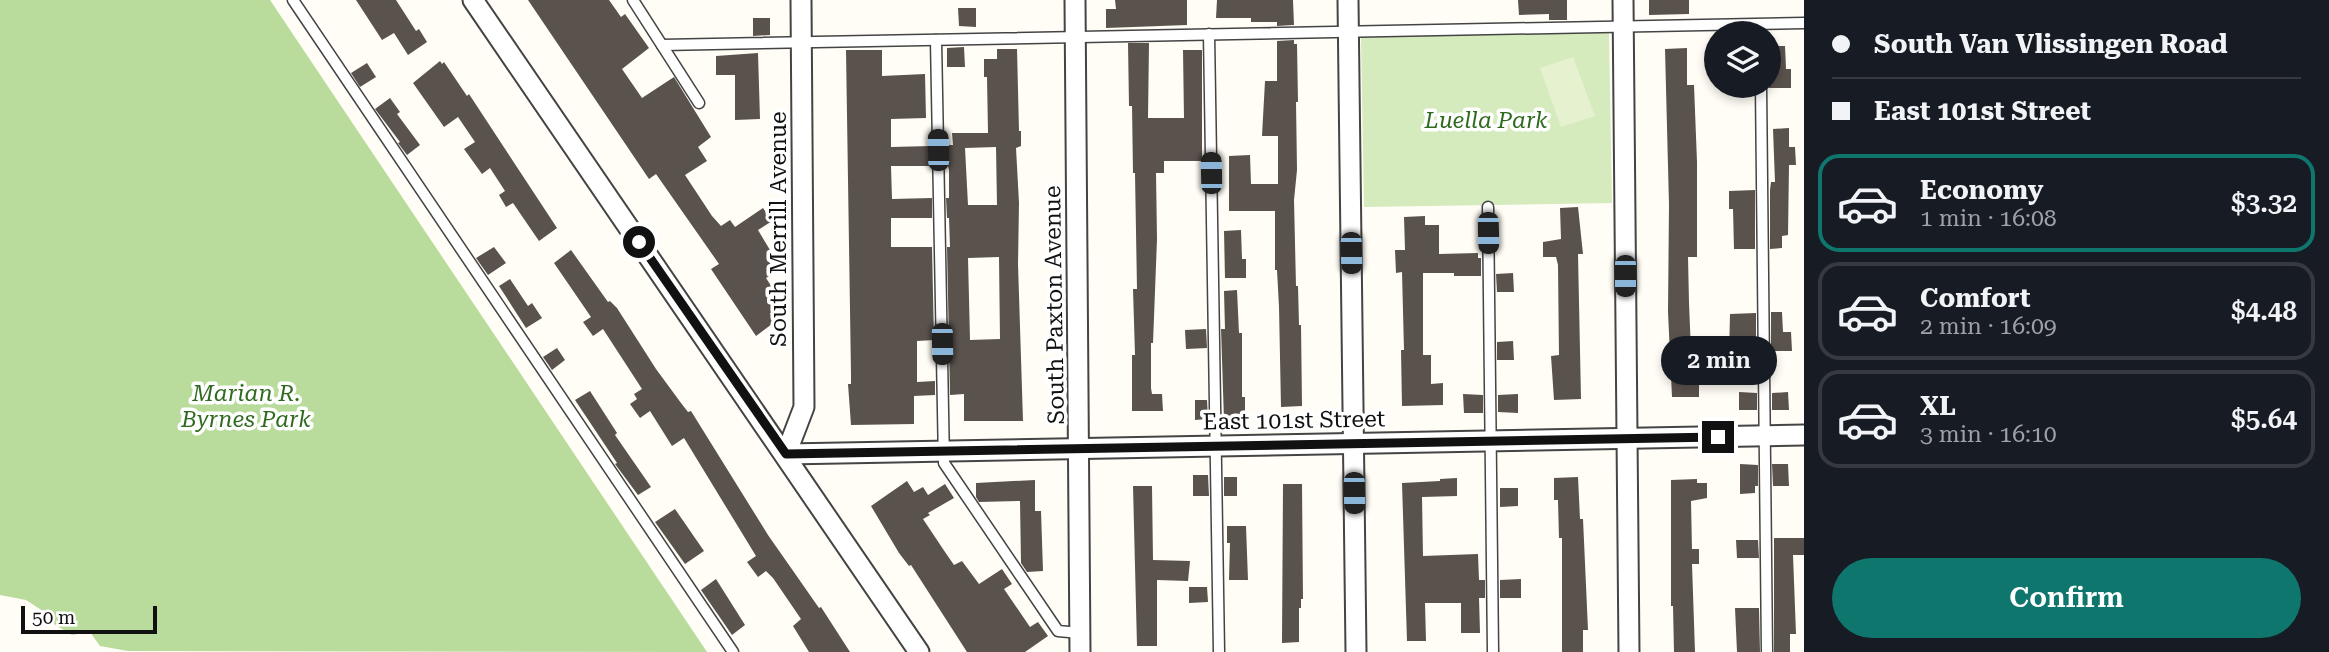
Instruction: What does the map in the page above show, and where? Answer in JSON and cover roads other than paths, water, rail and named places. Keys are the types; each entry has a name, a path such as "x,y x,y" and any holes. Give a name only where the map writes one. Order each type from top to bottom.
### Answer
{"street":[{"path":"473,0 919,652"},
{"name":"South Merrill Avenue","path":"786,454 804,407 801,0"},
{"name":"South Paxton Avenue","path":"1075,0 1080,642"},
{"path":"1348,0 1356,652"},
{"path":"1623,0 1629,652"},
{"name":"East 101st Street","path":"786,454 1804,435"}],"lane":[{"path":"293,0 733,652"},
{"path":"633,0 699,103"},
{"path":"1781,26 1804,23"},
{"path":"662,45 1623,26 1704,28"},
{"path":"1209,34 1220,652"},
{"path":"936,40 944,463 1058,631 1080,642"},
{"path":"1760,98 1767,652"},
{"path":"1488,207 1493,652"}],"park label":[{"name":"Luella Park","path":"1486,120"},
{"name":"Marian R. Byrnes Park","path":"246,406"}]}
